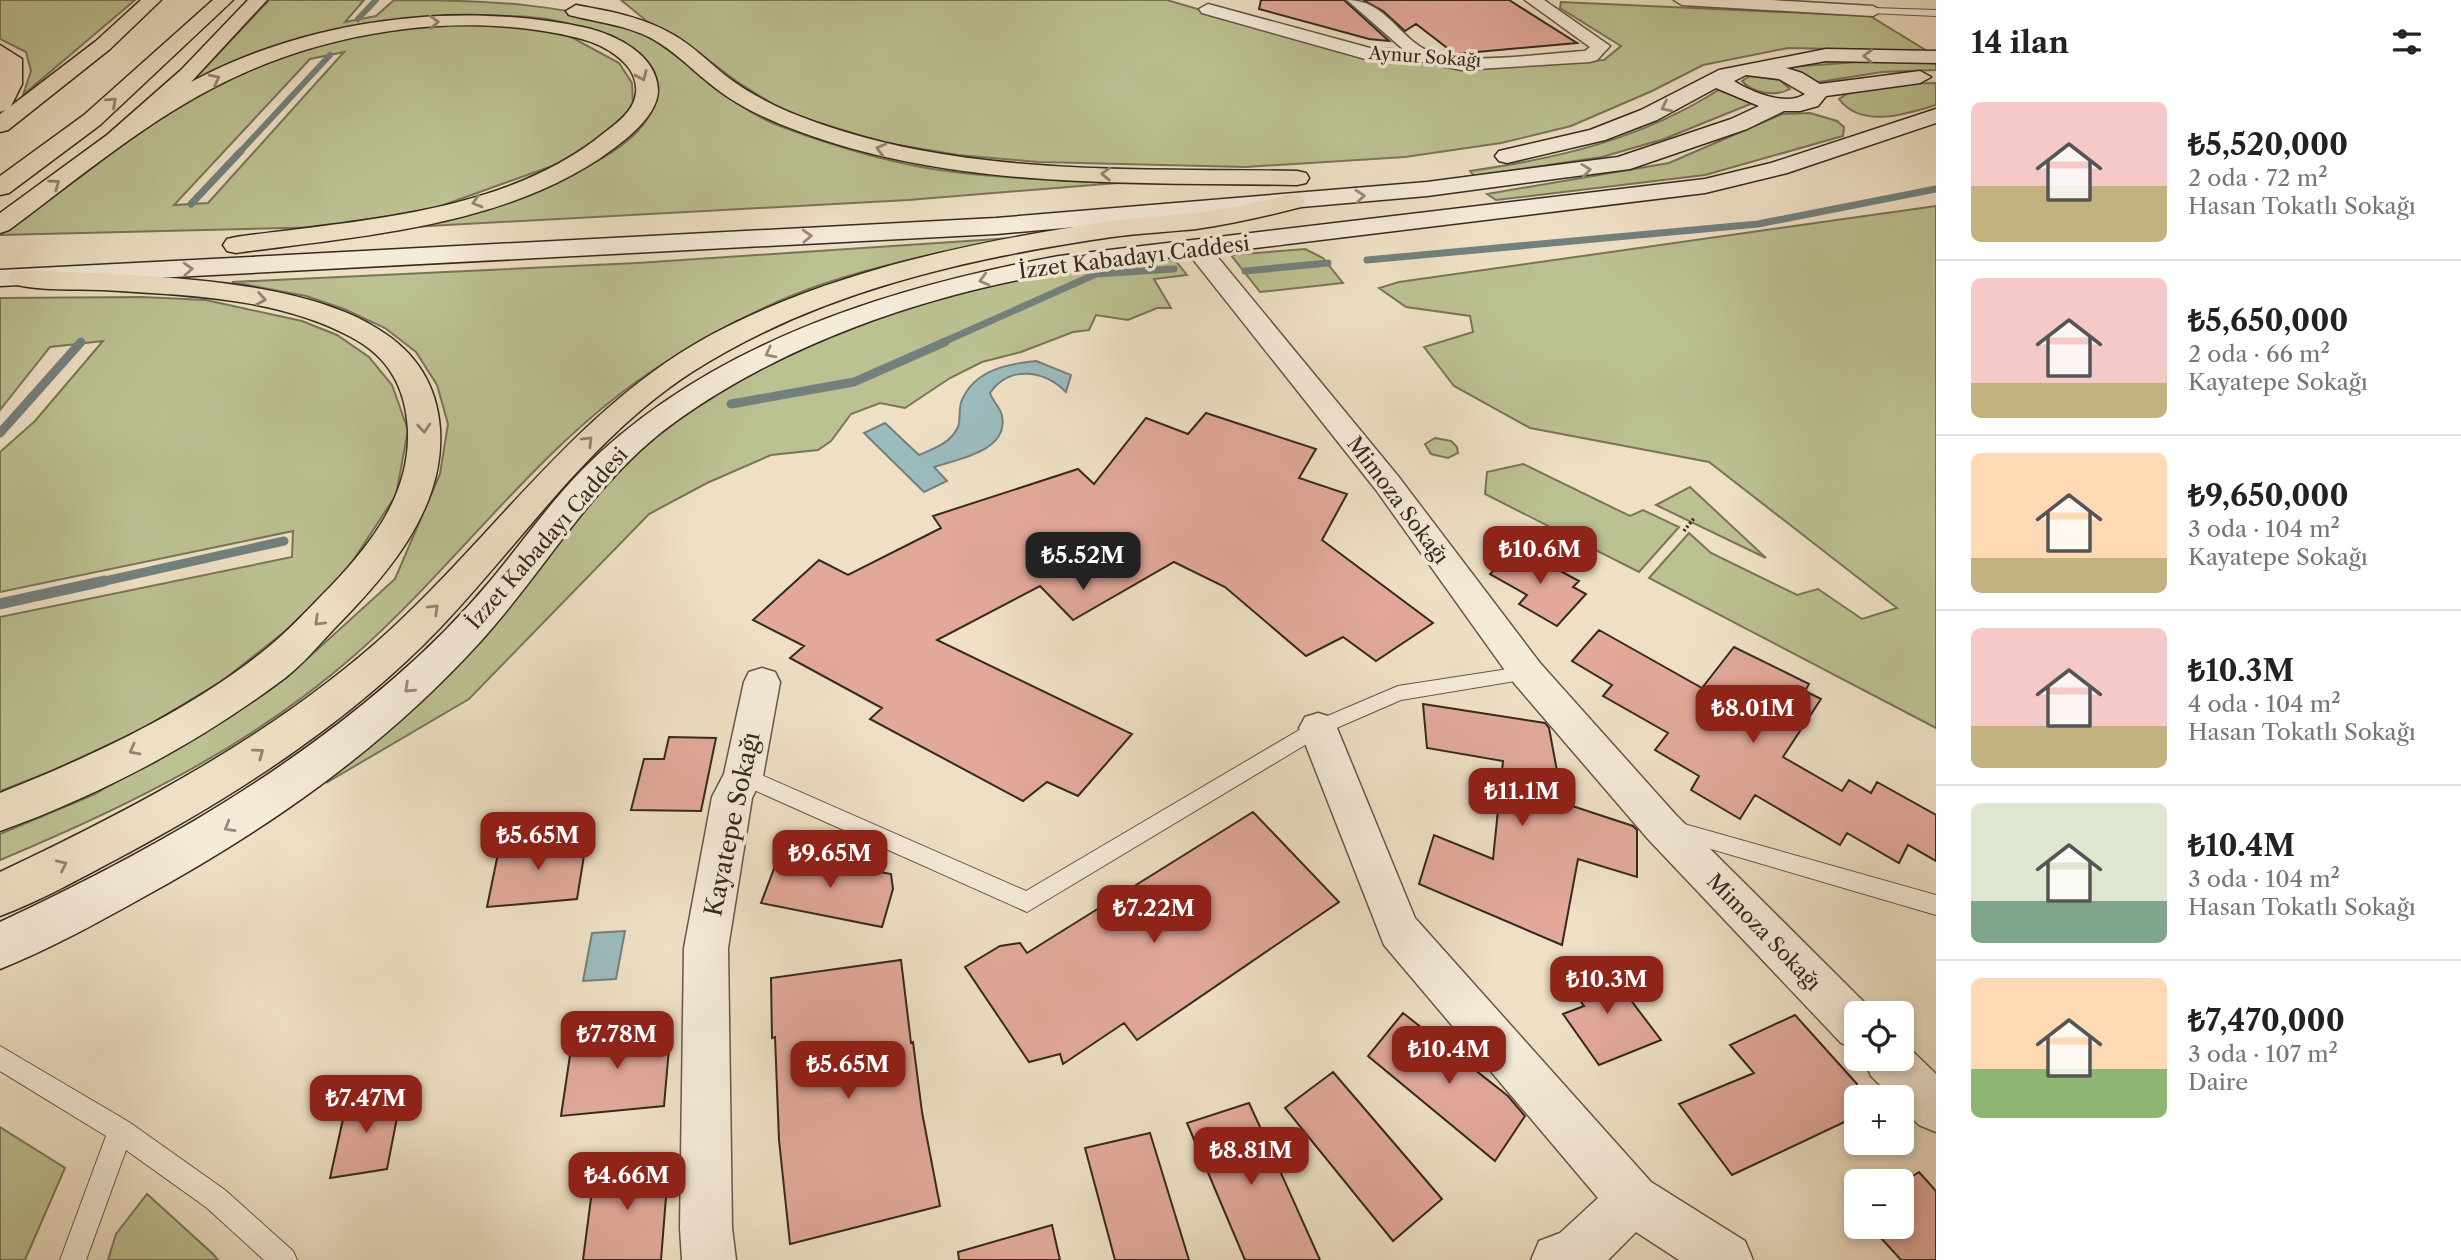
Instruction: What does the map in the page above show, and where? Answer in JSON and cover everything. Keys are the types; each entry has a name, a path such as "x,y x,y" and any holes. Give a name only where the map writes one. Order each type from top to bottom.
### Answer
{"highway":[{"path":"0,125 103,45 152,0"},
{"path":"0,188 92,120 224,0"},
{"path":"115,140 188,74 258,0"},
{"path":"514,0 618,19 644,28 666,38 728,87 764,107 806,127 895,153 954,164 1026,172 1294,190"},
{"path":"0,225 115,140 192,90 245,65 334,37 399,25 512,20 575,30 623,51 637,64 646,81 648,90 642,108 620,133 585,160 520,188 407,219 236,245"},
{"path":"0,51 12,59 13,77 9,94 0,104"},
{"path":"0,895 111,842 244,765 359,680 442,602 553,475 613,415 663,378 720,343 792,309 861,284 954,259 1114,228 1210,219 1294,190"},
{"path":"0,812 55,791 176,728 272,667 363,578 397,531 417,488 425,434 418,390 396,357 362,331 311,309 263,299 7,270"}],"main road":[{"path":"7,270 996,226 1294,190 1509,156 1551,148 1649,116 1736,72 1826,55 1936,57"},
{"path":"1847,115 1791,76 1736,72 1723,83 1739,94 1847,115 1894,128"},
{"path":"7,270 55,253 461,237 1294,190 1427,189 1622,164 1740,124 1788,104 1807,102 1816,92 1906,78 1936,77"},
{"name":"İzzet Kabadayı Caddesi","path":"0,946 145,875 240,820 322,763 409,689 492,605 556,521 639,434 679,404 769,353 901,300 1014,272 1102,257 1197,248 1705,186 1779,168 1936,116"}],"street":[{"path":"1355,0 1423,56"},
{"name":"Aynur Sokağı","path":"1214,5 1368,54 1423,56 1461,64 1590,56 1601,46 1533,0"},
{"path":"1682,0 1872,11"},
{"path":"1857,0 1872,11"},
{"name":"Mimoza Sokağı","path":"1197,248 1387,483 1527,673 1662,827 1844,1014"},
{"name":"Kayatepe Sokağı","path":"709,1260 706,1228 706,948 732,797 743,776 762,682"},
{"path":"1318,728 1399,931 1633,1200 1726,1260"},
{"path":"1900,1071 1936,1108"},
{"path":"1558,1260 1576,1254 1633,1200"}],"lane":[{"path":"1872,11 1936,13"},
{"path":"743,776 1027,902 1318,728 1398,693 1527,673"},
{"path":"1662,827 1936,905"},
{"path":"0,1058 120,1131 216,1199 284,1260"},
{"path":"73,1260 120,1131"}],"path":[{"path":"1684,531 1695,517"}],"green space":[{"path":"0,0 135,0 23,95 31,71 26,52 0,39"},
{"path":"269,0 364,0 345,22 376,16 394,0 527,5 596,17 627,27 653,40 730,98 762,118 844,148 910,165 954,172 1118,183 908,200 411,227 528,192 574,173 615,150 644,124 655,94 643,60 618,40 562,22 510,16 426,17 362,28 186,88"},
{"path":"621,0 1167,0 1367,59 1422,61 1467,68 1604,60 1621,46 1560,8 1561,2 1870,16 1927,51 1788,48 1703,65 1652,91 1571,126 1501,143 1405,157 1246,167 1038,162 958,155 886,143 806,119 779,108 736,81 678,37 649,23"},
{"path":"445,24 515,26 562,32 619,63 632,83 633,105 602,141 555,165 438,207 327,227 0,235 142,130 217,84 257,65 298,49 334,40","holes":["344,52 208,203 174,205 310,59"]},
{"path":"1886,60 1936,63 1936,70 1882,72 1813,83 1776,68"},
{"path":"1750,76 1780,80 1790,89 1778,93 1758,91 1742,81"},
{"path":"1936,83 1936,105 1899,115 1885,117 1859,114 1839,99 1872,86"},
{"path":"1720,89 1753,103 1664,139 1602,157 1474,176 1470,171 1536,160 1600,144 1661,121"},
{"path":"1810,113 1837,121 1844,127 1843,136 1705,175 1496,200 1487,194 1669,163 1782,114"},
{"path":"1936,206 1936,728 1649,578 1689,533 1711,553 1797,595 1818,589 1862,619 1897,608 1709,462 1530,428 1454,386 1424,347 1473,332 1470,316 1406,307 1379,288 1399,282"},
{"path":"1012,238 882,267 806,290 748,316 655,369 613,399 574,433 394,619 316,687 274,718 187,772 95,818 0,860 0,834 95,794 286,678 395,579 440,474 448,424 437,385 416,352 385,328 344,309 306,296 232,282 637,263"},
{"path":"1305,249 1323,258 1343,283 1260,292 1231,255"},
{"path":"1171,255 1187,275 1154,279 1171,308 1157,308 1128,320 1096,315 1089,330 1073,332 1021,352 982,362 950,378 905,408 880,403 851,414 831,441 818,450 771,455 707,483 649,514 469,699 326,783 588,487 657,419 850,321 1040,272"},
{"path":"142,297 206,300 302,321 337,335 369,357 392,385 408,430 396,495 341,579 288,629 222,681 142,729 52,771 0,791 0,617 292,557 293,531 0,592 0,452 35,421 103,341 50,347 0,410 0,298"},
{"path":"1435,438 1451,441 1457,447 1458,453 1448,458 1431,454 1425,444"},
{"path":"1523,464 1630,516 1643,510 1679,527 1639,572 1485,494 1487,472"},
{"path":"1690,487 1766,558 1656,505"},
{"path":"0,1127 65,1168 25,1260 0,1260"},
{"path":"147,1194 218,1260 108,1260 116,1234"}],"water":[{"path":"1036,361 1071,375 1066,392 1038,375 1017,374 998,384 990,393 1002,416 1002,428 998,438 980,452 934,467 947,481 924,492 864,433 885,423 919,455 941,445 955,433 962,400 983,375 1014,364"},
{"path":"625,931 616,979 583,981 592,933"}],"building":[{"path":"1261,0 1344,0 1389,41 1369,39 1259,9"},
{"path":"1363,0 1509,0 1577,43 1455,54 1416,24 1405,31 1383,11"},
{"path":"1206,413 1316,449 1299,478 1347,494 1322,540 1433,623 1376,661 1343,637 1306,656 1225,587 1174,562 1073,620 1040,586 937,640 1132,734 1078,796 1047,782 1023,801 870,719 882,708 790,658 804,646 753,620 819,560 848,575 941,528 933,516 1078,469 1094,484 1146,418 1188,434"},
{"path":"1518,548 1579,581 1573,587 1586,594 1557,626 1519,604 1527,595 1490,574"},
{"path":"1599,630 1702,688 1734,647 1809,684 1805,691 1821,699 1783,757 1842,791 1849,780 1871,793 1877,782 1936,815 1936,861 1908,845 1899,863 1847,833 1840,845 1755,795 1740,819 1691,790 1699,776 1655,750 1668,733 1603,696 1612,685 1572,661"},
{"path":"1423,704 1545,723 1549,728 1563,803 1633,826 1637,830 1637,877 1578,859 1562,945 1419,884 1434,835 1493,859 1503,761 1427,748"},
{"path":"669,737 716,738 701,811 631,810 644,759 664,759"},
{"path":"1253,812 1339,902 1137,1040 1124,1023 1063,1064 1060,1054 1029,1062 965,967 1000,946 1020,943 1027,953"},
{"path":"587,837 577,899 487,907 500,844"},
{"path":"780,853 891,874 893,889 882,927 761,903"},
{"path":"901,960 911,1043 913,1042 922,1112 940,1206 790,1244 779,1140 771,978"},
{"path":"1602,962 1661,1040 1599,1065 1563,1014 1584,1006 1563,977"},
{"path":"1403,1013 1508,1096 1525,1116 1495,1161 1368,1056"},
{"path":"1795,1015 1857,1084 1844,1085 1844,1122 1732,1175 1679,1104 1754,1073 1730,1045"},
{"path":"671,1025 664,1106 561,1116 573,1035"},
{"path":"1333,1072 1442,1199 1393,1241 1285,1108"},
{"path":"402,1092 387,1169 330,1178 347,1101"},
{"path":"1249,1103 1320,1260 1245,1260 1187,1123"},
{"path":"1150,1133 1189,1260 1115,1260 1085,1148"},
{"path":"669,1159 661,1260 583,1260 595,1167"},
{"path":"1919,1172 1936,1191 1936,1260 1901,1260 1882,1239 1914,1239 1914,1175"},
{"path":"1052,1225 1060,1260 959,1260 958,1252"}],"waterway":[{"path":"358,19 376,0"},
{"path":"239,153 330,55"},
{"path":"191,204 241,151"},
{"path":"1367,260 1758,224 1936,189"},
{"path":"1245,271 1328,263"},
{"path":"941,343 1096,274 1174,269"},
{"path":"0,433 81,342"},
{"path":"731,404 854,382 945,342"},
{"path":"96,583 284,541"},
{"path":"0,604 104,581"}]}
